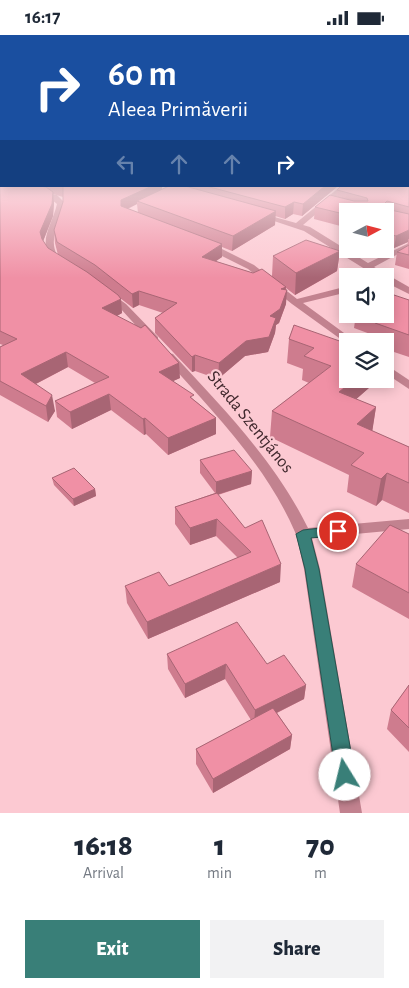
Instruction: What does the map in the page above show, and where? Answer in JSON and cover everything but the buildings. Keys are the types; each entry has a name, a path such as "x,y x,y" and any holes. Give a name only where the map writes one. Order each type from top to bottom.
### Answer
{"street":[{"path":"60,205 59,216 49,239 49,251 54,258 68,268"},
{"path":"298,225 322,205"},
{"path":"250,213 307,229 368,267 409,245"},
{"path":"200,243 233,256 251,267 339,333"},
{"path":"394,284 409,291"},
{"name":"Strada Szentjános","path":"100,288 123,305 138,320 244,439 275,479 303,534 312,569 351,813"},
{"path":"295,301 339,291"},
{"path":"394,374 409,385"},
{"path":"303,534 409,525"}],"route":[{"path":"338,531 303,534 312,569 345,775"}]}
